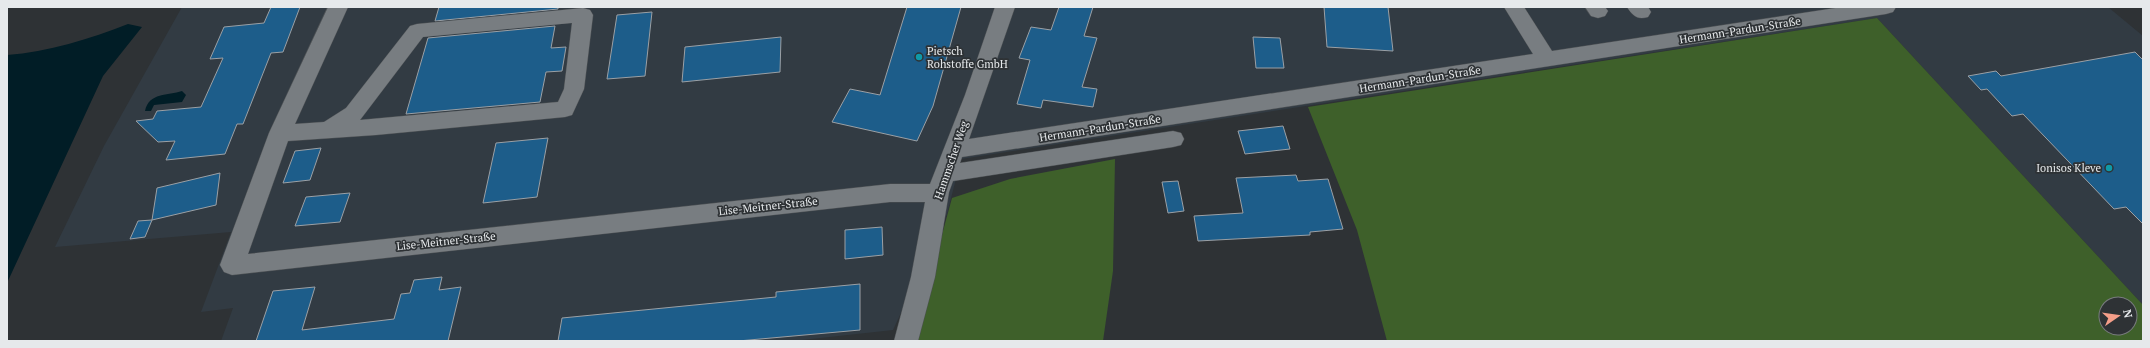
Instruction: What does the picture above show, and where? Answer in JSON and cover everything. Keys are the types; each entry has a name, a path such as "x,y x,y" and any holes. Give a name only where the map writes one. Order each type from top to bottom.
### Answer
{"street":[{"name":"Lise-Meitner-Straße","path":"338,7 280,134 232,265 890,193 907,194 941,183"},
{"name":"Hammscher Weg","path":"906,341 923,277 941,183 1005,7"},
{"path":"1514,7 1547,60"},
{"name":"Hermann-Pardun-Straße","path":"954,150 1886,7"},
{"path":"280,134 328,130 565,109 574,90 583,16 417,31 353,114 328,130"},
{"path":"941,183 1174,139"}],"shaded area":[{"path":"182,7 2108,7 2143,36 2143,305 2138,300 2138,296 2135,296 1877,18 961,159 947,214 893,330 793,341 221,341 233,308 201,312 231,232 55,247 104,146"}],"green space":[{"path":"1877,18 2135,296 2098,296 2098,336 2138,336 2138,300 2143,305 2143,341 1387,341 1357,230 1308,107"},
{"path":"1115,159 1113,271 1103,341 913,341 952,198 1010,179"}],"water":[{"path":"128,24 142,27 103,76 7,283 7,55 38,51 69,44"},
{"path":"182,91 186,95 182,102 154,105 151,111 145,111 150,101 155,98"}],"building":[{"path":"271,7 300,7 283,52 271,53 243,124 237,124 225,154 166,160 175,141 158,142 136,121 153,119 157,111 201,107 223,58 210,59 224,27 264,23"},
{"path":"439,7 558,7 558,9 435,21"},
{"name":"Pietsch Rohstoffe GmbH","path":"907,7 961,7 933,106 917,141 832,122 850,89 880,95"},
{"path":"1059,7 1093,7 1084,36 1097,38 1082,87 1097,89 1093,107 1043,100 1041,108 1017,104 1030,60 1019,58 1031,27 1051,30"},
{"path":"1324,7 1388,7 1393,51 1327,47"},
{"path":"652,12 645,76 607,79 617,15"},
{"path":"555,26 551,48 566,47 562,71 546,72 540,102 406,114 428,38"},
{"path":"781,37 780,72 682,82 685,47"},
{"path":"1253,37 1280,38 1284,68 1256,68"},
{"name":"Ionisos Kleve","path":"2135,52 2143,60 2143,224 2126,207 2114,209 2023,114 2012,116 1987,89 1981,90 1968,76 1996,71 2001,76"},
{"path":"1283,126 1290,149 1245,154 1238,131"},
{"path":"548,138 537,197 483,203 496,143"},
{"path":"321,148 310,180 283,183 295,151"},
{"path":"220,173 216,205 152,220 157,188"},
{"path":"1296,175 1298,181 1328,179 1343,229 1310,232 1310,235 1198,241 1194,216 1243,213 1236,178"},
{"path":"1178,181 1184,211 1168,213 1162,182"},
{"path":"350,193 340,222 295,226 306,197"},
{"path":"152,220 145,237 130,239 138,221"},
{"path":"882,227 883,255 845,259 845,230"},
{"path":"442,277 439,290 461,287 448,341 256,341 273,291 315,287 302,330 394,319 401,294 410,293 414,280"},
{"path":"860,284 860,330 738,341 558,341 562,318 776,297 776,292"}],"place":[{"name":"Pietsch Rohstoffe GmbH","path":"919,57"},
{"name":"Ionisos Kleve","path":"2109,168"}]}
